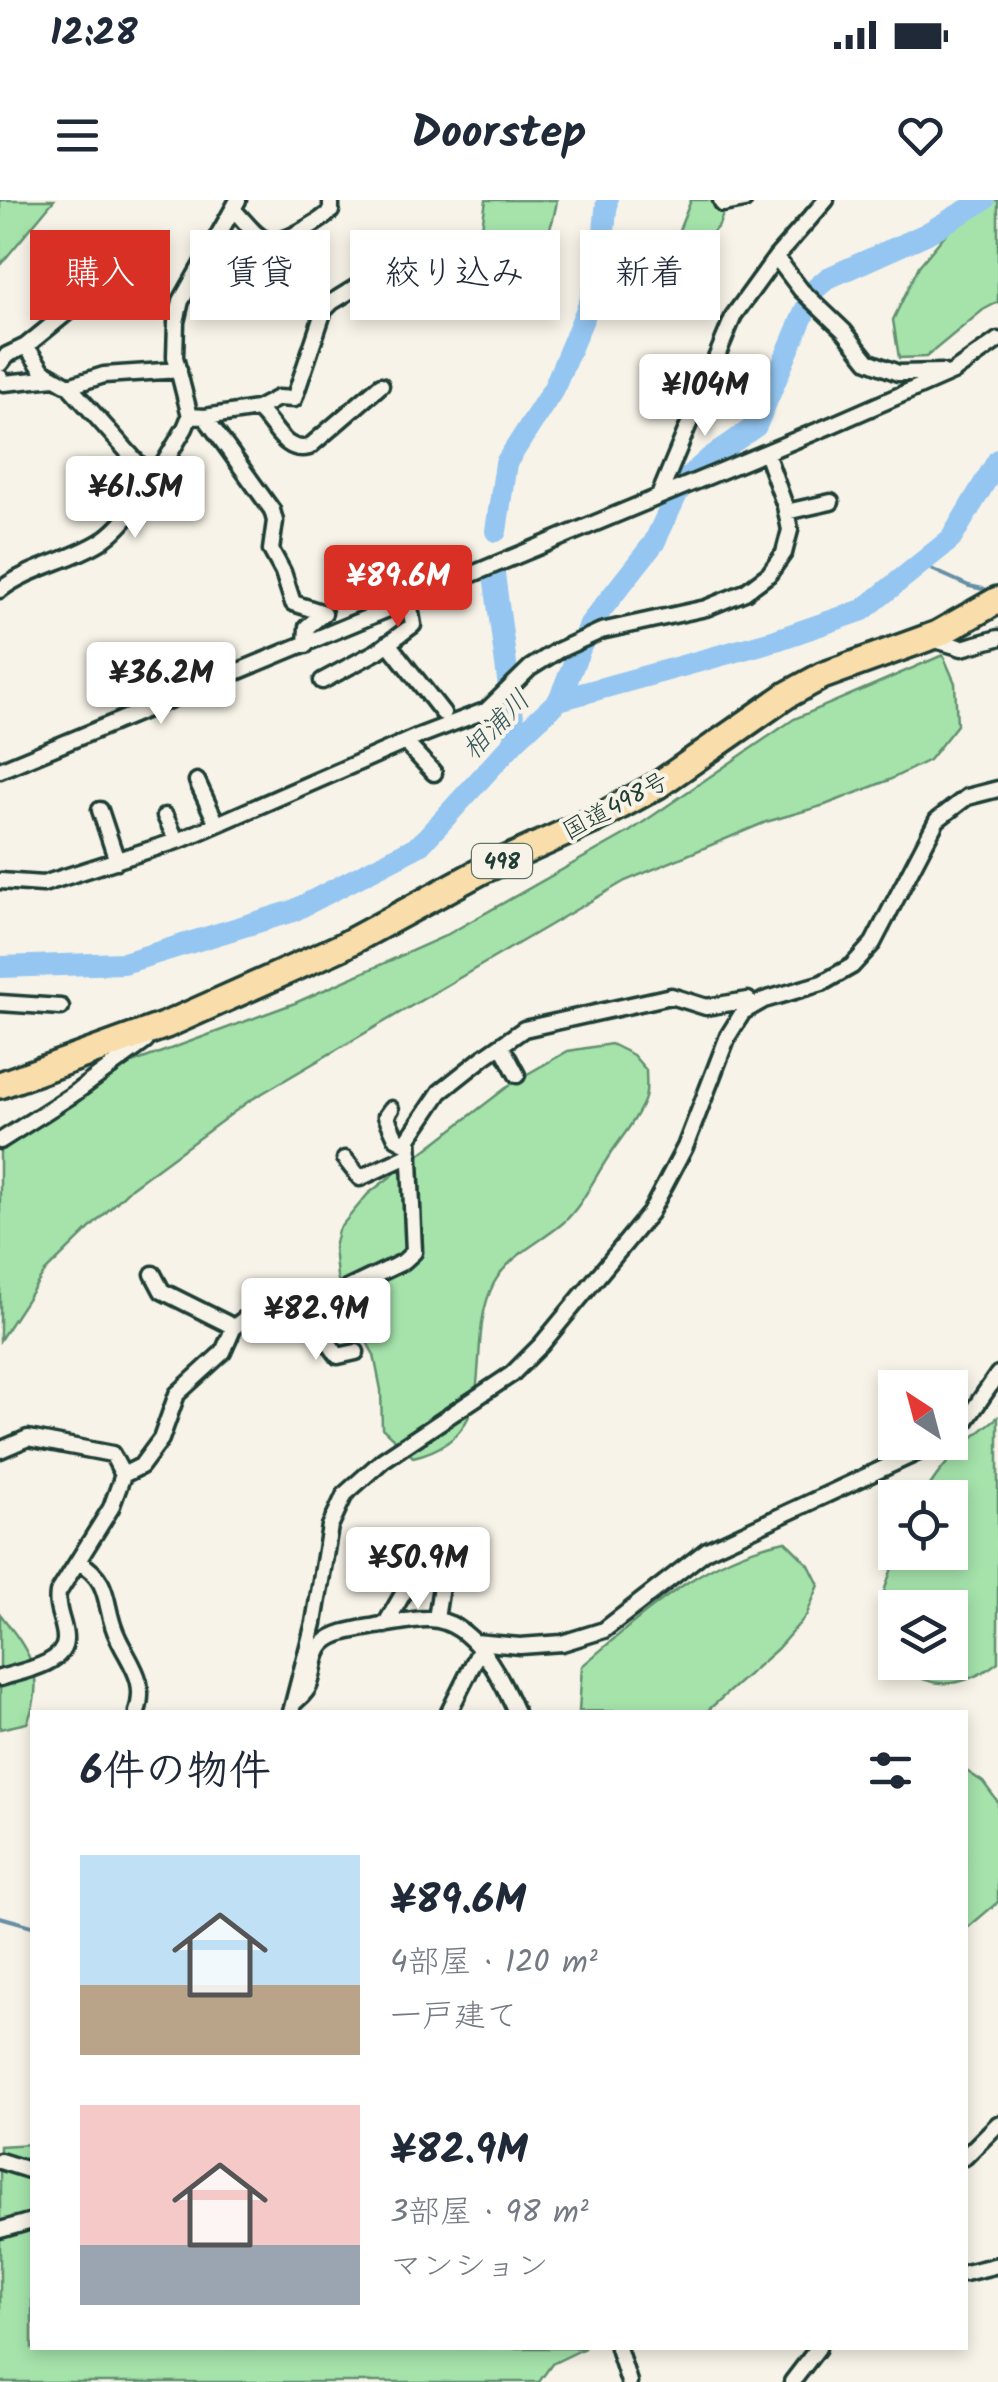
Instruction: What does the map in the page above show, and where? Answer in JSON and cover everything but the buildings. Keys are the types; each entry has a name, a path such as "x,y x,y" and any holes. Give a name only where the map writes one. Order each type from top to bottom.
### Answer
{"highway":[{"name":"国道498号","path":"0,1085 166,1025 340,947 483,870 658,785 787,695 822,676 929,637 993,604"}],"street":[{"path":"721,200 723,204 744,200"},
{"path":"660,496 734,314 776,256 826,200"},
{"path":"306,645 307,627 324,612 293,604 270,550 275,521 272,510 198,416 174,357 181,301 235,204 264,241 278,243 322,220 332,211 331,203"},
{"path":"776,256 801,290 868,360 898,374 953,372"},
{"path":"0,590 14,579 100,542 120,526 198,416 256,409 278,398 294,399 324,310 350,291"},
{"path":"0,364 58,320"},
{"path":"0,770 766,453 953,372 998,340"},
{"path":"26,346 44,371 69,386 152,479"},
{"path":"304,371 323,357"},
{"path":"69,386 104,375 179,370"},
{"path":"0,377 4,383 18,384 54,378"},
{"path":"256,409 288,447 299,450 309,447 381,385"},
{"path":"0,881 42,884 177,841 487,710 530,668 556,651 601,632 706,608 745,592 769,574 784,554 790,530 766,453"},
{"path":"786,512 831,502"},
{"path":"322,681 413,625 409,601"},
{"path":"929,637 962,648 998,638"},
{"path":"388,643 443,713"},
{"path":"405,742 434,773"},
{"path":"198,781 217,824"},
{"path":"292,1708 314,1623 330,1526 345,1494 382,1460 512,1374 540,1344 650,1213 684,1147 728,1036 743,1012 764,1000 822,984 852,966 872,942 937,820 967,797 998,788"},
{"path":"100,810 117,861"},
{"path":"165,816 177,841"},
{"path":"122,1475 140,1466 161,1438 177,1394 223,1352 234,1327 256,1310 274,1306 305,1309 403,1262 414,1252 409,1138 440,1092 524,1029 671,996 706,1006 748,1000"},
{"path":"0,1003 61,1008"},
{"path":"0,1141 72,1096 166,1025"},
{"path":"502,1045 517,1075"},
{"path":"391,1109 386,1116 396,1138 409,1150"},
{"path":"345,1159 360,1178 409,1150"},
{"path":"153,1274 162,1291 234,1327"},
{"path":"305,1309 338,1356 356,1352"},
{"path":"968,1418 998,1374"},
{"path":"0,1450 28,1438 112,1454 122,1475 111,1508 58,1594 56,1607 66,1640 62,1650 54,1659 0,1678"},
{"path":"477,1646 562,1644 604,1630 707,1550 901,1460"},
{"path":"436,1619 444,1566 450,1558 470,1548"},
{"path":"79,1562 102,1580 117,1636 134,1662 142,1685 137,1710"},
{"path":"386,1625 412,1578"},
{"path":"292,1708 308,1690 323,1643 334,1636 436,1619 465,1632 506,1690 515,1710"},
{"path":"451,1710 477,1646"},
{"path":"968,2154 998,2124"},
{"path":"0,2161 30,2169"},
{"path":"0,2230 30,2221"},
{"path":"968,2272 998,2265"},
{"path":"619,2350 629,2382"},
{"path":"792,2382 816,2350"}],"green space":[{"path":"0,200 54,200 0,265"},
{"path":"486,200 557,200 549,230 482,230"},
{"path":"691,200 728,200 715,230 679,230"},
{"path":"985,200 998,200 998,302 926,357 899,358 893,320 919,266 944,236"},
{"path":"943,655 955,683 957,725 929,760 889,780 766,822 625,881 249,1101 131,1188 44,1273 0,1340 0,1139 132,1063 295,1003 443,937 629,832 794,719"},
{"path":"611,1044 633,1055 646,1070 646,1094 640,1109 570,1216 500,1273 485,1308 472,1409 461,1429 442,1446 413,1457 382,1428 381,1390 374,1355 345,1302 337,1276 334,1248 338,1230 368,1194 515,1081 568,1051"},
{"path":"998,1417 998,1662 968,1679 968,1590 885,1590 892,1570 968,1570 968,1480 934,1480 950,1460 968,1460 968,1442"},
{"path":"785,1541 809,1565 819,1585 806,1616 777,1649 708,1710 579,1710 582,1666 676,1590 727,1560"},
{"path":"0,1614 27,1653 35,1691 27,1723 0,1729"},
{"path":"927,1680 964,1680 949,1683"},
{"path":"968,1772 983,1782 998,1802 998,1902 968,1927"},
{"path":"30,2144 30,2350 581,2350 552,2364 539,2382 0,2382 0,2146"}],"waterway":[{"path":"496,531 506,463 554,388 590,302 601,263 607,200"},
{"path":"559,700 590,624 654,543 682,483 756,426 814,290 828,278 926,234 984,200"},
{"name":"相浦川","path":"0,967 124,963 293,911 420,845 516,740 559,700 776,640 863,610 951,539 998,460"},
{"path":"920,564 969,586 993,591"},
{"path":"494,574 516,740"},
{"path":"0,1917 30,1925"}]}
